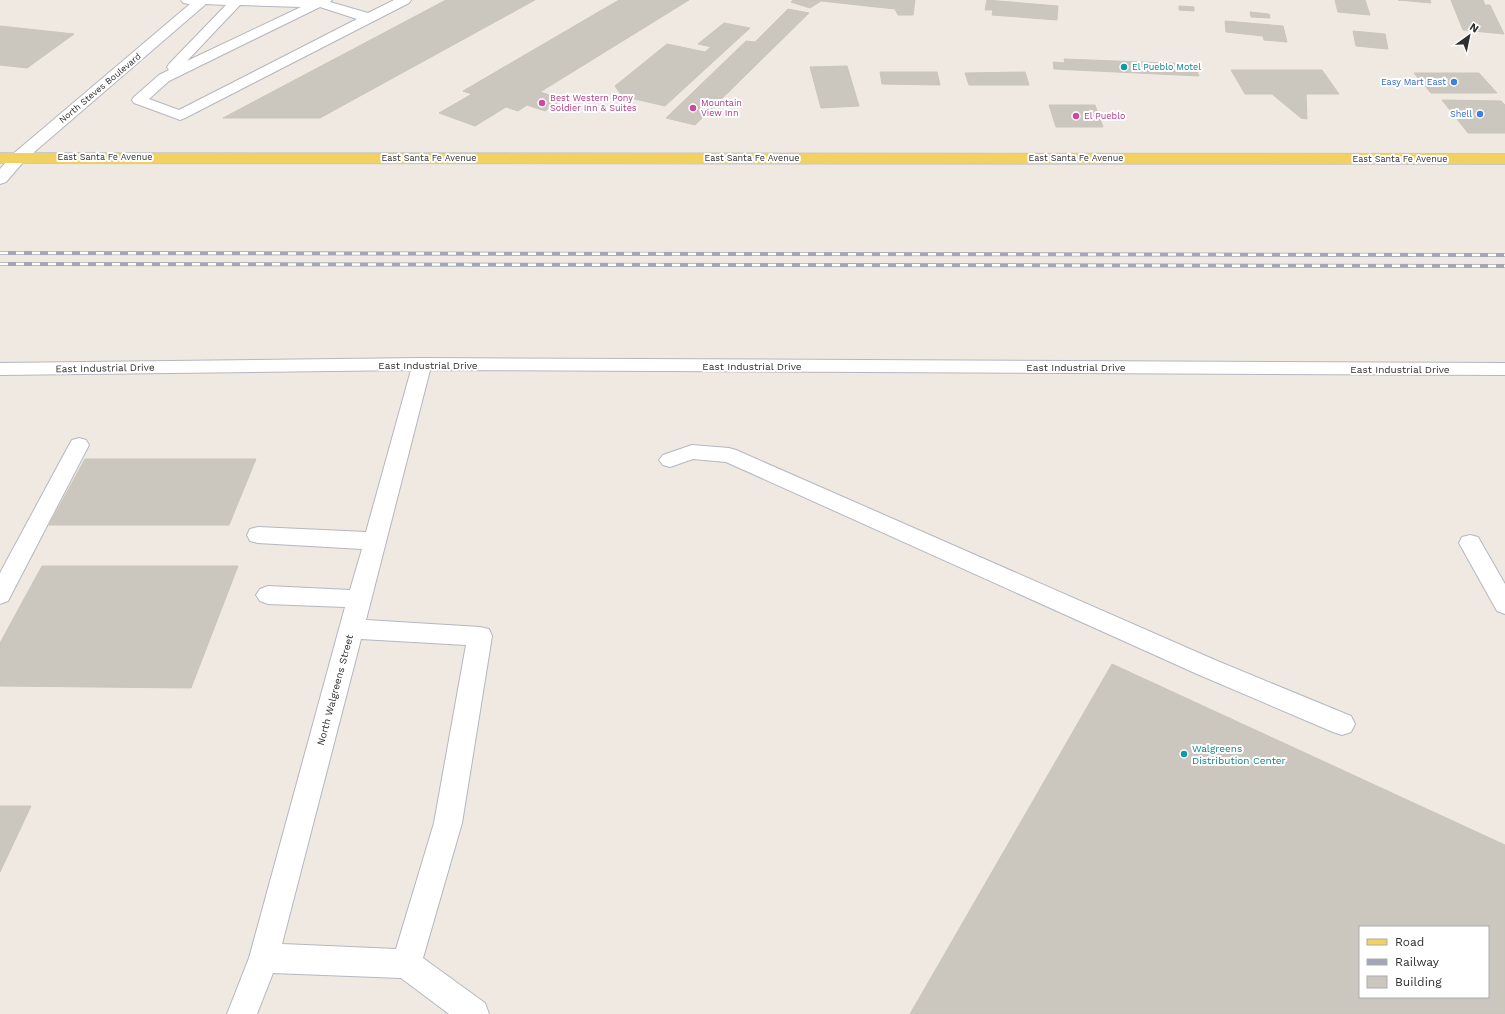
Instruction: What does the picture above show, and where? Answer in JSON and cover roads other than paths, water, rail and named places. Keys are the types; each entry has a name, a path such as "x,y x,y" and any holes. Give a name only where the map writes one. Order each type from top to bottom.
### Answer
{"main road":[{"name":"East Santa Fe Avenue","path":"0,158 1505,159"}],"street":[{"path":"181,0 322,1 369,18"},
{"name":"North Steves Boulevard","path":"0,179 19,157 203,0"},
{"path":"237,1 164,78 139,100 180,115 404,0"},
{"path":"164,78 322,1"},
{"name":"East Industrial Drive","path":"0,368 422,364 1505,369"},
{"name":"North Walgreens Street","path":"242,1014 264,958 422,364"},
{"path":"0,595 79,445"},
{"path":"670,460 692,452 729,455 1206,667 1342,724"},
{"path":"258,535 374,542"},
{"path":"1470,543 1505,605"},
{"path":"268,595 360,599"},
{"path":"352,629 480,636 448,823 406,964"},
{"path":"264,958 406,964 474,1014"}],"railway":[{"path":"0,253 1505,255"},
{"path":"0,264 1505,266"}],"place":[{"name":"El Pueblo Motel","path":"1124,67"},
{"name":"Easy Mart East","path":"1454,82"},
{"name":"Best Western Pony Soldier Inn & Suites","path":"542,103"},
{"name":"Mountain View Inn","path":"693,108"},
{"name":"Shell","path":"1480,114"},
{"name":"El Pueblo","path":"1076,116"},
{"name":"Walgreens Distribution Center","path":"1184,754"}]}
